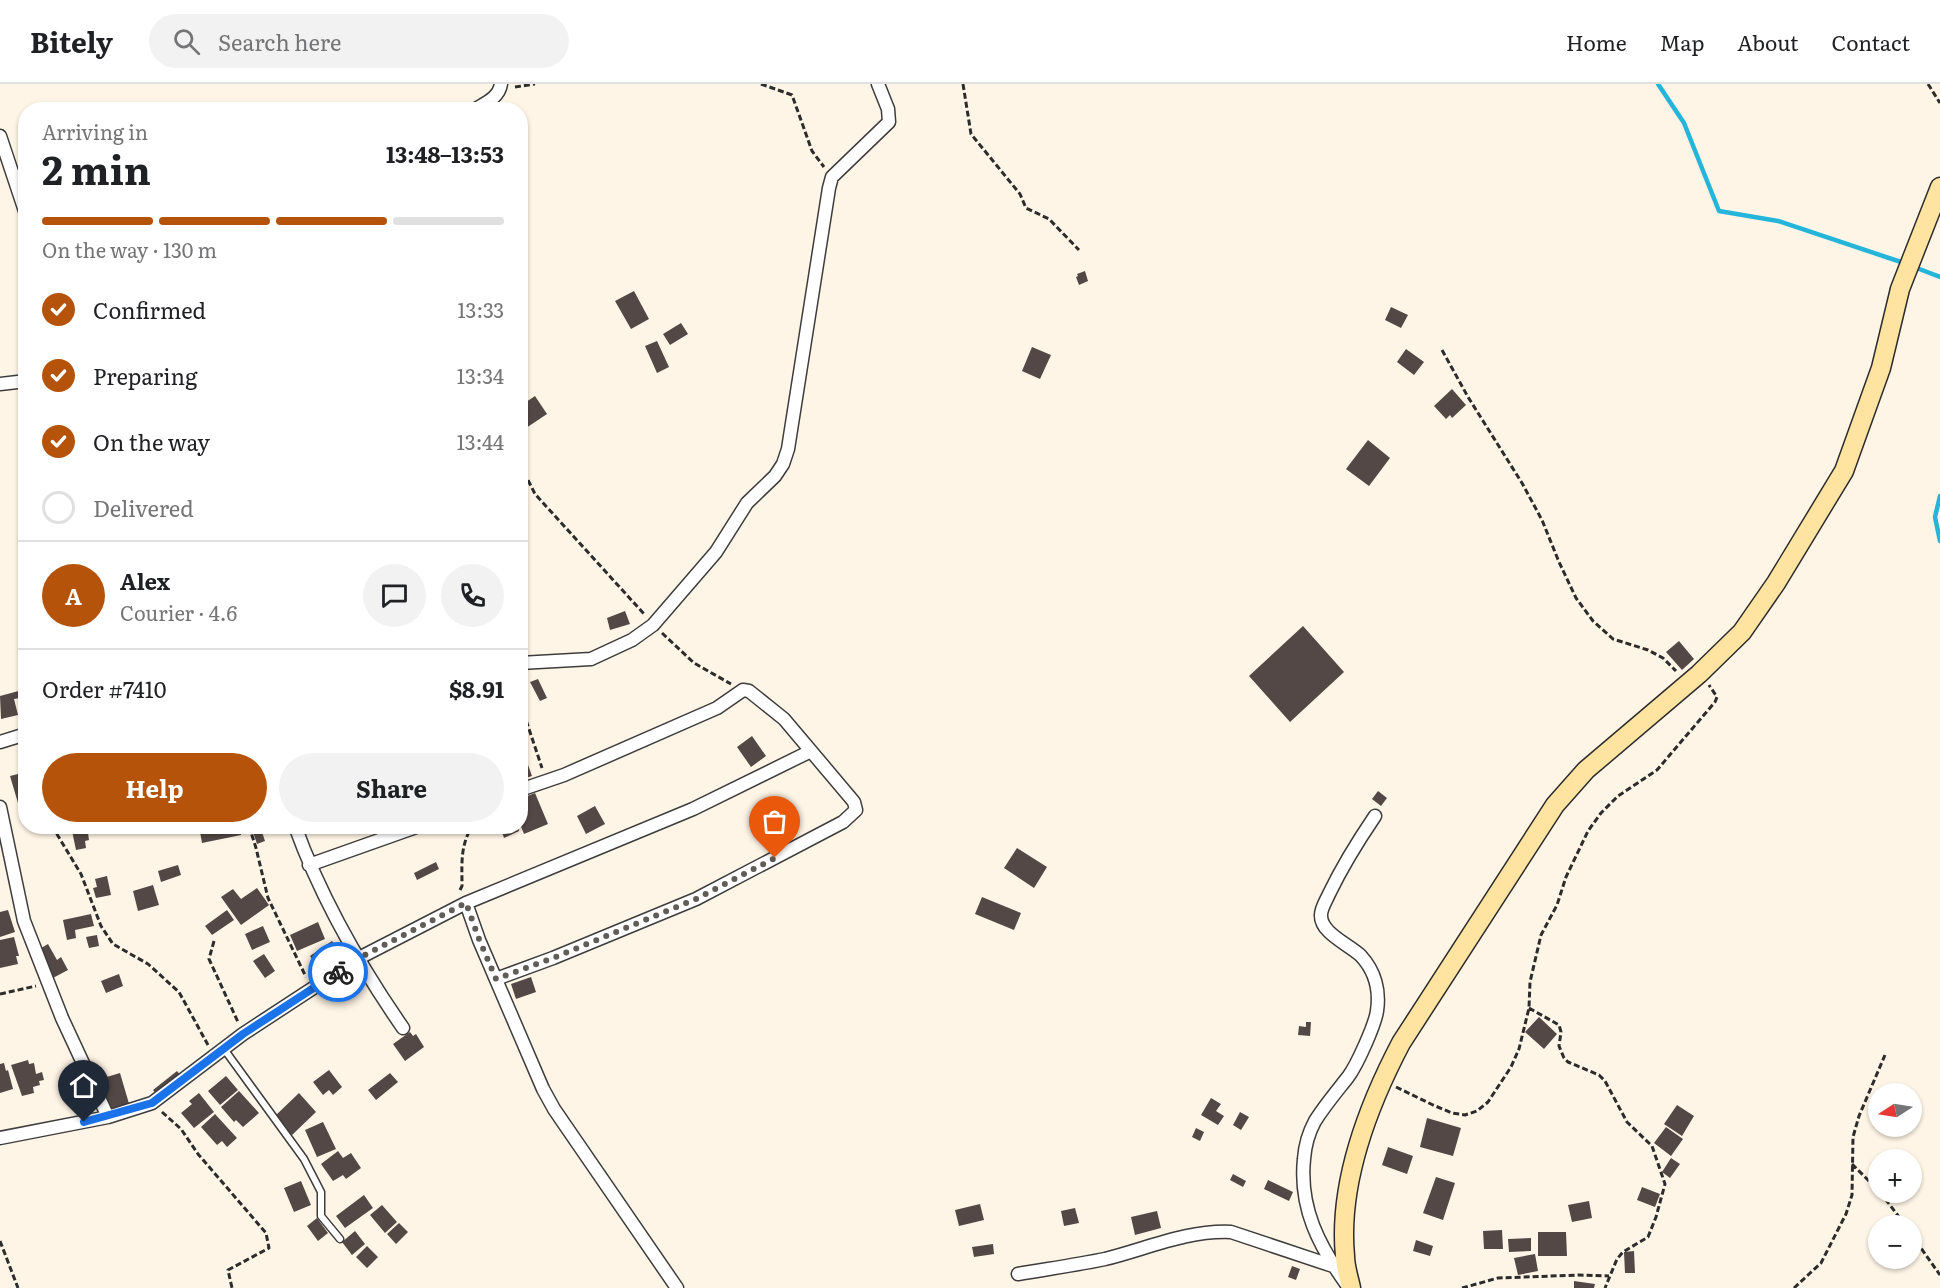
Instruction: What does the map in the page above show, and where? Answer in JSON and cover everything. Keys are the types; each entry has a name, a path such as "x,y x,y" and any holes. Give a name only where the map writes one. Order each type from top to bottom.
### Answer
{"street":[{"path":"528,663 591,659 632,640 653,625 716,552 747,503 766,486 783,464 788,449 832,177 889,122 888,109 878,84"},
{"path":"487,102 496,96 501,86"},
{"path":"0,136 18,190"},
{"path":"1350,1288 1344,1257 1345,1217 1350,1182 1362,1136 1382,1079 1401,1042 1555,805 1586,770 1693,679 1742,632 1776,583 1844,471 1881,368 1900,290 1940,187"},
{"path":"0,384 18,382"},
{"path":"496,979 696,899 851,816 856,810 854,802 784,719 749,691 743,690 717,708 528,787"},
{"path":"0,742 18,736"},
{"path":"0,1138 108,1117 152,1103 243,1034 359,958 466,903 693,809 811,751"},
{"path":"0,807 24,921 75,1049 108,1117"},
{"path":"1350,1288 1333,1266 1314,1231 1305,1205 1302,1178 1305,1146 1315,1122 1350,1074 1373,1025 1379,996 1372,973 1360,955 1327,930 1320,916 1336,879 1375,816"},
{"path":"298,834 309,866 359,958 381,996 404,1028"},
{"path":"309,866 397,834"},
{"path":"466,903 543,1089 554,1109 677,1288"},
{"path":"1018,1274 1105,1258 1216,1231 1231,1232 1333,1266"}],"lane":[{"path":"218,1053 304,1159 321,1192 321,1216 340,1239"}],"path":[{"path":"501,86 535,84"},
{"path":"761,84 792,95 812,151 832,177"},
{"path":"963,84 970,134 1020,194 1026,208 1048,219 1079,250"},
{"path":"1928,84 1940,103"},
{"path":"1382,1079 1452,1113 1465,1115 1477,1111 1488,1102 1511,1067 1519,1049 1529,1008 1530,982 1541,935 1557,905 1566,877 1588,831 1601,813 1618,796 1657,770 1717,697 1715,692 1663,658 1648,650 1613,639 1593,621 1576,598 1558,562 1542,520 1522,483 1468,397 1442,350"},
{"path":"528,480 535,494 653,625 694,663 743,690"},
{"path":"528,726 547,781"},
{"path":"57,834 81,874 101,926 113,944 148,964 179,992 218,1053"},
{"path":"252,834 268,898 312,990"},
{"path":"451,911 462,886 462,849 468,834"},
{"path":"214,941 209,959 243,1034"},
{"path":"0,994 48,984"},
{"path":"1529,1008 1559,1025 1561,1032 1559,1046 1568,1062 1599,1075 1605,1081 1627,1122 1652,1146 1665,1184 1648,1237 1623,1252 1617,1259 1605,1288"},
{"path":"1794,1288 1821,1263 1840,1230 1852,1195 1853,1137 1859,1116 1885,1055"},
{"path":"152,1103 181,1129 198,1154 266,1233 269,1248 228,1270 232,1288"},
{"path":"1851,1163 1868,1180"},
{"path":"1888,1203 1898,1215"},
{"path":"0,1241 18,1288"},
{"path":"1922,1250 1940,1275"},
{"path":"1462,1288 1498,1278 1609,1276"}],"building":[{"path":"1085,271 1088,281 1079,285 1077,274"},
{"path":"634,291 649,319 631,329 615,301"},
{"path":"1391,307 1408,315 1401,328 1385,320"},
{"path":"681,323 688,334 670,345 663,334"},
{"path":"657,341 669,367 657,373 645,346"},
{"path":"1032,347 1051,355 1040,379 1022,371"},
{"path":"1406,349 1424,362 1414,375 1397,362"},
{"path":"1452,389 1466,405 1452,418 1450,415 1446,419 1434,406"},
{"path":"535,396 547,414 528,427 528,401"},
{"path":"1368,440 1390,458 1369,486 1346,469"},
{"path":"625,611 630,624 610,630 607,618"},
{"path":"1303,626 1344,672 1290,722 1249,676"},
{"path":"1679,641 1694,659 1682,670 1666,652"},
{"path":"538,679 547,698 540,701 530,682"},
{"path":"18,691 18,698 14,699 18,715 1,719 0,696"},
{"path":"752,736 766,756 751,767 737,747"},
{"path":"528,765 532,776 528,777"},
{"path":"18,774 18,803 10,776"},
{"path":"1378,791 1387,798 1381,806 1372,799"},
{"path":"535,793 548,824 528,832 528,796"},
{"path":"595,806 605,824 586,834 577,816"},
{"path":"73,834 88,834 89,840 85,841 86,848 76,850"},
{"path":"200,834 241,834 241,835 202,843"},
{"path":"254,834 263,834 265,841 257,844"},
{"path":"1017,848 1047,867 1034,888 1004,868"},
{"path":"436,862 439,869 417,880 414,873"},
{"path":"178,865 181,875 161,882 158,871"},
{"path":"107,876 111,895 96,898 93,888 97,887 95,879"},
{"path":"153,885 159,905 138,911 133,891"},
{"path":"257,888 269,905 241,925 221,897 233,889 241,899"},
{"path":"982,897 1021,913 1014,930 975,914"},
{"path":"8,910 15,932 0,937 0,912"},
{"path":"227,910 234,920 212,935 205,926"},
{"path":"91,914 94,926 75,930 76,938 67,940 63,920"},
{"path":"318,922 325,939 297,951 290,935"},
{"path":"263,926 270,942 252,950 245,934"},
{"path":"97,935 99,946 89,948 86,937"},
{"path":"14,937 19,956 16,956 18,964 0,968 0,940"},
{"path":"332,941 347,963 338,969 334,964 321,972 310,956"},
{"path":"48,944 57,960 61,957 68,970 51,979 36,951"},
{"path":"264,954 275,971 265,978 253,961"},
{"path":"119,974 123,986 106,993 101,981"},
{"path":"531,977 536,992 516,999 511,984"},
{"path":"1539,1017 1557,1034 1544,1049 1525,1032"},
{"path":"1306,1022 1311,1022 1310,1036 1298,1035 1299,1026 1306,1027"},
{"path":"410,1032 413,1036 416,1034 424,1047 405,1061 393,1044"},
{"path":"28,1060 29,1064 34,1063 36,1074 42,1072 44,1080 39,1081 40,1085 33,1087 34,1093 22,1096 11,1065"},
{"path":"4,1063 13,1089 0,1093 0,1064"},
{"path":"329,1070 342,1087 333,1095 329,1090 323,1095 313,1082"},
{"path":"177,1071 182,1077 158,1097 153,1090"},
{"path":"120,1073 130,1107 107,1113 97,1080"},
{"path":"390,1073 398,1082 376,1100 368,1090"},
{"path":"226,1076 238,1090 220,1105 208,1091"},
{"path":"239,1091 259,1113 243,1127 236,1120 234,1122 221,1107"},
{"path":"199,1093 214,1112 194,1128 181,1113 192,1104 189,1101"},
{"path":"299,1093 316,1112 292,1135 274,1117"},
{"path":"1211,1098 1221,1104 1216,1111 1224,1116 1218,1125 1201,1115"},
{"path":"1677,1105 1694,1116 1682,1136 1664,1124"},
{"path":"1240,1112 1249,1117 1241,1130 1233,1125"},
{"path":"215,1114 237,1138 227,1147 222,1141 217,1145 201,1127"},
{"path":"1427,1118 1461,1128 1453,1156 1420,1147"},
{"path":"323,1122 336,1149 317,1157 305,1130"},
{"path":"1666,1127 1683,1139 1671,1156 1654,1143"},
{"path":"1196,1128 1204,1132 1200,1141 1192,1137"},
{"path":"1388,1147 1413,1156 1407,1174 1382,1165"},
{"path":"338,1151 343,1158 351,1153 361,1168 346,1179 343,1175 333,1181 321,1164"},
{"path":"1671,1158 1680,1164 1670,1178 1662,1172"},
{"path":"1233,1174 1246,1181 1243,1187 1230,1180"},
{"path":"1436,1177 1455,1183 1443,1220 1423,1213"},
{"path":"1268,1180 1293,1192 1289,1201 1264,1189"},
{"path":"301,1181 311,1205 294,1212 284,1188"},
{"path":"1642,1187 1660,1194 1655,1207 1637,1200"},
{"path":"364,1195 373,1208 345,1228 336,1216"},
{"path":"1589,1201 1592,1218 1572,1222 1568,1205"},
{"path":"980,1204 984,1220 959,1226 955,1210"},
{"path":"382,1205 397,1222 385,1233 370,1215"},
{"path":"1075,1208 1079,1223 1064,1226 1061,1211"},
{"path":"1157,1211 1161,1228 1135,1235 1131,1217"},
{"path":"317,1218 328,1233 318,1241 307,1226"},
{"path":"399,1223 408,1232 396,1244 387,1234"},
{"path":"1502,1230 1503,1249 1484,1249 1483,1231"},
{"path":"355,1231 365,1244 352,1255 342,1242"},
{"path":"1538,1232 1566,1232 1567,1256 1538,1256"},
{"path":"1531,1238 1531,1251 1509,1252 1508,1239"},
{"path":"1416,1240 1433,1246 1430,1256 1413,1251"},
{"path":"993,1244 994,1254 974,1257 972,1247"},
{"path":"367,1246 378,1257 367,1268 356,1257"},
{"path":"1634,1251 1635,1273 1625,1273 1624,1252"},
{"path":"1535,1254 1538,1271 1518,1275 1514,1258"},
{"path":"1292,1266 1300,1269 1296,1280 1288,1277"},
{"path":"1574,1281 1595,1284 1594,1288 1574,1288"}],"waterway":[{"path":"1658,84 1684,123 1719,211 1778,221 1907,264"},
{"path":"1914,267 1940,277"},
{"path":"1940,496 1935,517 1940,541"}],"way so far":[{"path":"338,972 359,958 466,903 496,979 696,899 775,858"}],"route":[{"path":"84,1122 152,1103 243,1034 338,972"}]}
